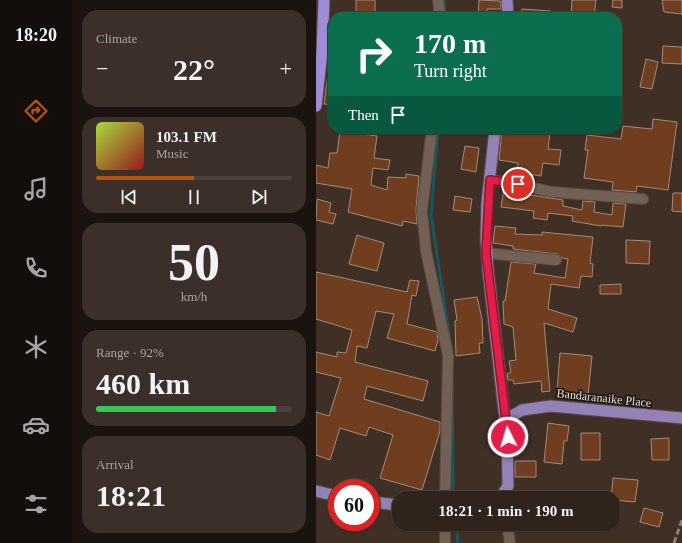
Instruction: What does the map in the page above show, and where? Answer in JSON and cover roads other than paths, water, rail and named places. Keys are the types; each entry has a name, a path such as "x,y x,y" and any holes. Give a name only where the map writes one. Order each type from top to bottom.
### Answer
{"highway":[{"path":"316,106 323,44 324,0"}],"main road":[{"path":"507,0 508,12"},
{"path":"495,134 490,180 486,253 507,424 509,475 508,486 505,491"},
{"name":"Bandaranaike Place","path":"507,424 512,416 522,410 551,406 682,418"},
{"path":"316,491 328,494"},
{"path":"380,503 392,504"}],"street":[{"path":"438,0 439,12"},
{"path":"431,134 422,211 423,231 448,355 445,491"},
{"path":"490,180 552,192 643,199"},
{"path":"486,253 556,260"},
{"path":"445,531 445,543"},
{"path":"508,531 510,543"}],"waterway":[{"path":"444,0 445,12"},
{"path":"438,134 431,215 451,347"},
{"path":"452,357 453,491"},
{"path":"457,531 458,543"}],"railway":[{"path":"674,543 682,520"}]}
